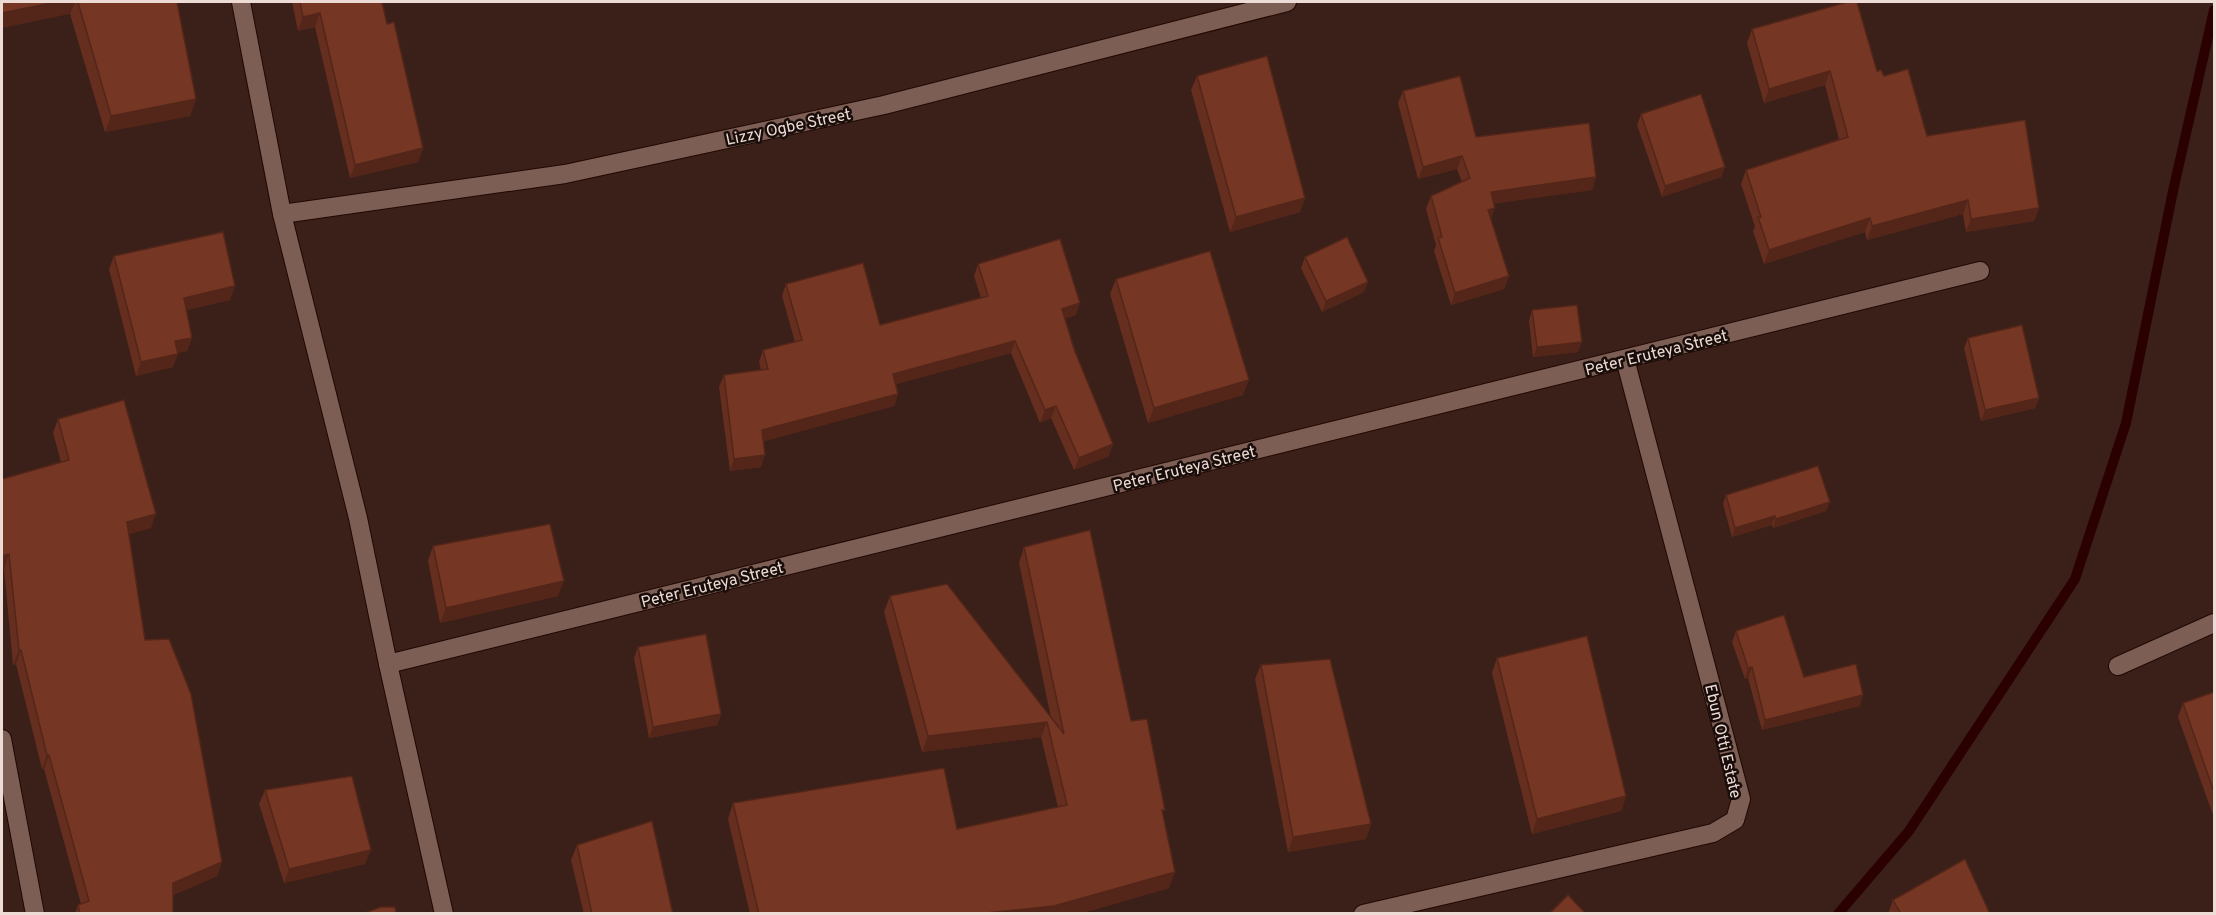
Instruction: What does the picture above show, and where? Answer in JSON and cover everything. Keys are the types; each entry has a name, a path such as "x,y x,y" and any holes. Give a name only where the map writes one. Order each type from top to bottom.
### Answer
{"street":[{"path":"241,2 282,214 358,518 444,914"},
{"name":"Lizzy Ogbe Street","path":"282,214 576,172 884,105 1287,2"},
{"name":"Peter Eruteya Street","path":"388,664 1980,271"},
{"name":"Ebun Otti Estate","path":"1363,914 1713,832 1735,820 1741,798 1625,359"},
{"path":"2118,666 2214,623"},
{"path":"2,739 6,786 35,914"}],"building":[{"path":"2,2 56,2 2,13"},
{"path":"78,2 177,2 196,99 111,116"},
{"path":"300,2 382,2 387,24 394,22 423,148 355,165 320,13 303,17"},
{"path":"1847,2 1857,2 1877,71 1881,70 1884,76 1908,69 1927,136 2025,120 2039,208 1971,219 1968,200 1872,226 1870,218 1769,250 1746,170 1848,137 1830,71 1769,89 1752,29"},
{"path":"1267,56 1305,198 1236,217 1197,76"},
{"path":"1460,76 1476,137 1589,123 1596,177 1491,192 1495,208 1488,210 1509,276 1455,293 1438,238 1442,237 1431,196 1470,178 1462,156 1423,167 1403,91"},
{"path":"1701,94 1725,167 1665,186 1641,114"},
{"path":"223,232 235,286 184,298 192,338 175,341 178,354 141,362 114,256"},
{"path":"1347,237 1368,282 1326,301 1305,257"},
{"path":"1060,239 1080,303 1062,309 1074,349 1113,444 1079,458 1056,406 1045,410 1015,341 893,374 898,394 762,430 765,455 734,459 724,375 768,369 763,350 802,340 786,284 863,263 880,325 988,296 978,264"},
{"path":"1210,251 1249,380 1154,408 1116,279"},
{"path":"1577,305 1582,342 1537,347 1532,310"},
{"path":"2022,325 2039,398 1985,410 1968,338"},
{"path":"124,400 156,514 127,522 145,640 169,639 191,694 222,862 173,883 173,914 80,914 78,905 89,901 49,755 47,755 21,650 19,650 9,554 2,556 2,479 69,460 58,419"},
{"path":"1818,466 1830,502 1776,519 1775,516 1735,528 1726,495"},
{"path":"550,524 564,581 446,608 433,546"},
{"path":"1090,530 1131,721 1147,719 1175,872 1054,906 976,914 759,914 733,803 944,768 957,829 1067,805 1047,722 928,736 890,596 947,584 1064,734 1024,547"},
{"path":"1784,615 1804,677 1856,664 1863,695 1765,720 1752,667 1748,668 1736,631"},
{"path":"706,634 721,714 653,727 638,647"},
{"path":"1587,636 1626,796 1537,819 1497,658"},
{"path":"1330,659 1371,824 1293,837 1261,665"},
{"path":"2214,692 2214,792 2183,703"},
{"path":"352,776 371,850 289,869 265,790"},
{"path":"652,821 673,914 592,914 577,845"},
{"path":"1965,859 1990,914 1901,914 1893,900"},
{"path":"1568,895 1586,914 1549,914"},
{"path":"381,907 395,907 396,914 362,914"}],"waterway":[{"path":"1838,914 1909,831 2075,579 2126,423 2173,191 2214,10"}]}
